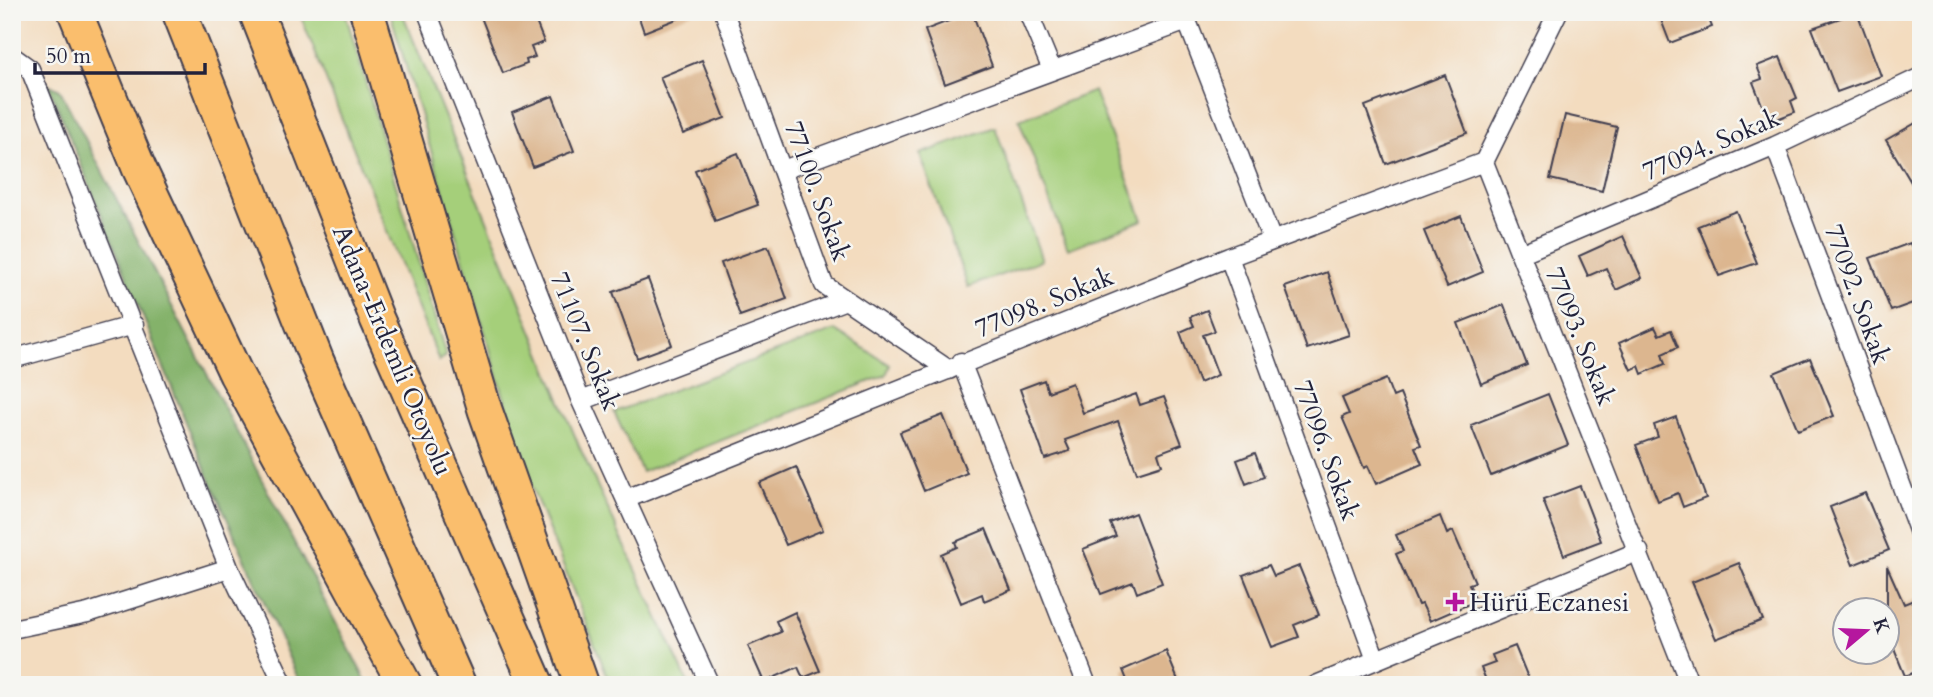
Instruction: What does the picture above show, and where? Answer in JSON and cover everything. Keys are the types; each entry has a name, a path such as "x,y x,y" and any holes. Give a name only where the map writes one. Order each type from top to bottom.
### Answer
{"highway":[{"path":"75,12 139,168 236,374 404,685"},
{"path":"180,12 317,361 459,685"},
{"name":"Adana-Erdemli Otoyolu","path":"256,12 377,319 537,685"},
{"path":"367,12 485,410 582,685"}],"street":[{"name":"71107. Sokak","path":"427,12 581,401 710,685"},
{"name":"77100. Sokak","path":"724,12 824,285 955,366"},
{"path":"1028,12 1052,70"},
{"path":"1484,162 1558,12"},
{"path":"783,170 1189,16 1272,240"},
{"path":"14,61 30,69 229,568 284,685"},
{"name":"77094. Sokak","path":"1520,254 1775,146 1921,78"},
{"name":"77092. Sokak","path":"1775,146 1921,538"},
{"name":"77098. Sokak","path":"626,499 1272,240 1484,162"},
{"name":"77093. Sokak","path":"1484,162 1690,685"},
{"name":"77096. Sokak","path":"1229,257 1376,660"},
{"path":"581,401 846,300"},
{"path":"12,359 134,325"},
{"path":"955,366 1087,685"},
{"path":"1316,685 1639,551"},
{"path":"12,629 88,613 229,568"}],"green space":[{"path":"299,12 345,12 446,356 439,361"},
{"path":"390,12 402,12 579,446 689,685 611,685 528,478"},
{"path":"48,84 60,90 368,685 301,685 206,471"},
{"path":"1094,91 1143,220 1068,249 1019,120"},
{"path":"995,127 1042,260 968,287 920,154"},
{"path":"835,330 890,365 886,375 642,472 614,412"}],"building":[{"path":"493,12 532,12 544,42 531,47 535,57 526,60 527,64 503,73 481,17"},
{"path":"637,12 692,12 692,13 644,32"},
{"path":"972,12 992,66 945,84 925,30"},
{"path":"1658,12 1706,12 1712,27 1670,43"},
{"path":"1857,12 1881,76 1837,92 1812,28"},
{"path":"1780,57 1797,98 1791,101 1795,112 1769,122 1753,82 1762,79 1757,66"},
{"path":"702,60 725,118 683,134 660,77"},
{"path":"1445,75 1467,133 1386,164 1365,106"},
{"path":"553,96 574,151 533,167 512,112"},
{"path":"1565,115 1617,127 1602,191 1550,179"},
{"path":"1921,120 1921,199 1886,140"},
{"path":"738,153 758,205 715,221 695,170"},
{"path":"1736,211 1757,263 1719,276 1698,226"},
{"path":"1461,216 1483,272 1447,287 1424,231"},
{"path":"1623,236 1642,278 1616,290 1606,268 1588,276 1579,256"},
{"path":"1910,243 1921,272 1921,300 1891,311 1870,258"},
{"path":"768,246 787,299 740,316 721,263"},
{"path":"1327,272 1349,335 1307,349 1285,287"},
{"path":"648,279 672,345 637,358 613,292"},
{"path":"1504,305 1527,365 1481,384 1458,323"},
{"path":"1207,310 1215,331 1203,335 1218,375 1199,383 1180,332 1194,326 1190,317"},
{"path":"1655,327 1659,335 1671,330 1678,347 1662,354 1665,364 1642,374 1639,366 1631,370 1619,343"},
{"path":"1810,358 1834,416 1798,430 1774,373"},
{"path":"1386,379 1393,397 1400,394 1421,445 1415,447 1422,464 1376,484 1368,466 1364,468 1342,417 1349,414 1342,398"},
{"path":"1044,380 1048,392 1072,383 1083,413 1136,394 1140,405 1164,397 1182,444 1158,453 1162,465 1137,473 1118,421 1065,440 1070,451 1045,459 1020,389"},
{"path":"1548,394 1568,445 1491,476 1471,425"},
{"path":"943,415 967,473 924,491 900,432"},
{"path":"1676,417 1706,498 1683,507 1678,493 1658,501 1636,445 1658,437 1654,425"},
{"path":"1255,453 1264,477 1246,484 1237,460"},
{"path":"796,467 823,530 786,545 759,483"},
{"path":"1580,486 1601,541 1564,555 1543,500"},
{"path":"1865,493 1889,550 1853,565 1830,507"},
{"path":"1135,513 1162,583 1137,593 1133,582 1101,594 1083,549 1116,536 1110,523"},
{"path":"1440,516 1447,534 1453,531 1475,582 1469,584 1476,601 1430,621 1422,604 1418,605 1396,554 1403,551 1396,535"},
{"path":"986,529 1011,590 984,601 982,594 961,603 941,554 957,547 955,542"},
{"path":"1739,563 1763,620 1716,639 1692,582"},
{"path":"1269,565 1274,576 1299,566 1319,615 1294,625 1299,637 1272,647 1243,575"},
{"path":"1887,566 1900,596 1887,596"},
{"path":"1921,597 1921,670 1905,676 1901,666 1902,600 1904,604"},
{"path":"795,612 820,671 803,678 798,667 764,682 748,646 781,632 776,621"},
{"path":"1515,646 1531,685 1488,685 1481,668 1495,663 1492,655"},
{"path":"1166,651 1180,685 1129,685 1123,670"}],"place":[{"name":"Hürü Eczanesi","path":"1455,602"}]}
